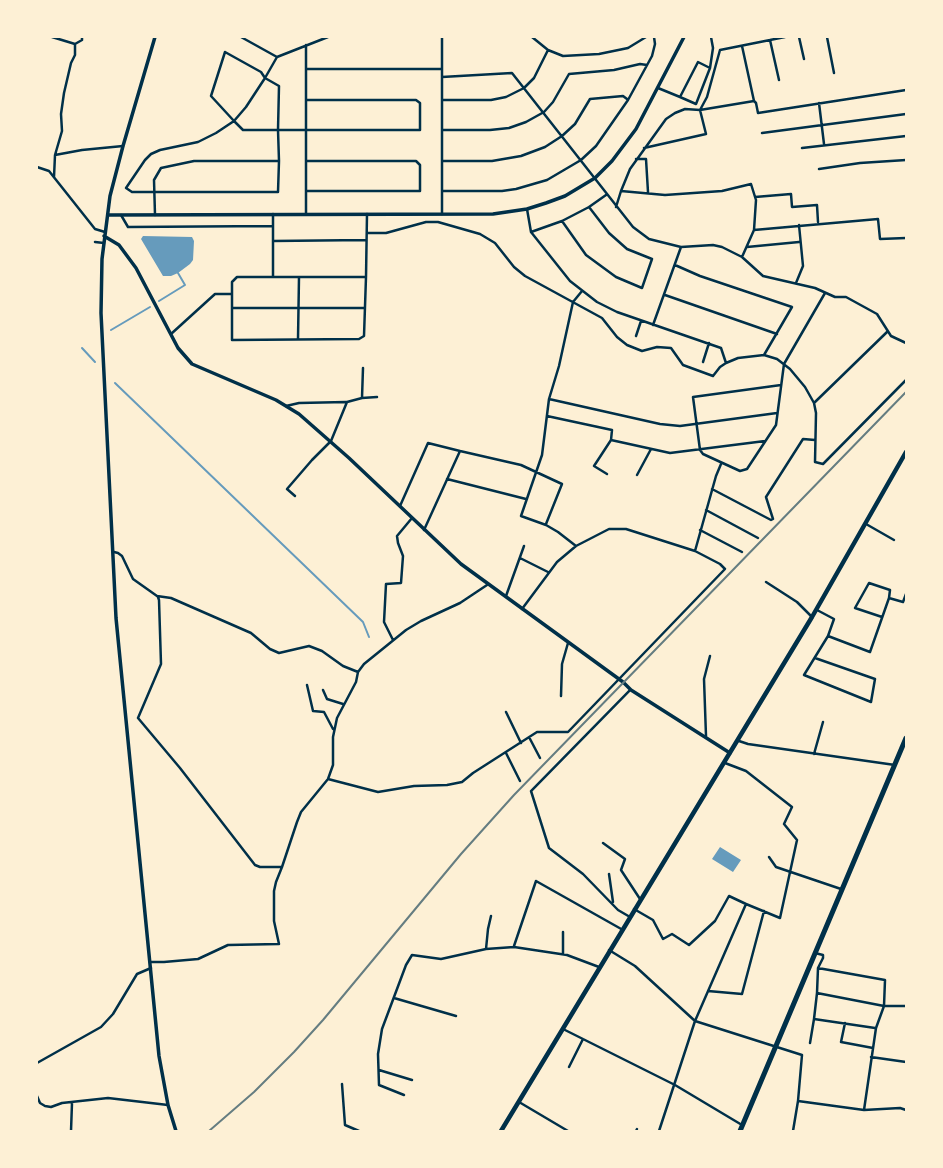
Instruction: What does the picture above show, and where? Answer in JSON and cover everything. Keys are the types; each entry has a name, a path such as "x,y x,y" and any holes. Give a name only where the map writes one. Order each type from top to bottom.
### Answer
{"highway":[{"path":"741,1128 894,765 902,753 906,738"}],"main road":[{"path":"501,1131 817,610 906,452"}],"street":[{"path":"52,37 75,44 82,40 82,37"},
{"path":"155,37 114,177 104,243 101,313 116,618 159,1056 176,1131"},
{"path":"241,37 276,57"},
{"path":"306,100 416,100 420,103 420,130 278,130 243,130 233,121 211,96 225,52 261,72 265,78 279,86 278,130 279,161 278,191 132,192 127,188 151,154 198,142 233,121 246,107 265,78 276,57 328,37"},
{"path":"441,37 442,214"},
{"path":"532,37 548,50 563,56 600,54 628,47 646,37"},
{"path":"442,191 516,189 547,180 580,160 596,146 628,100 647,65 655,44 654,37"},
{"path":"107,215 493,214 527,209 565,196 595,178 636,129 684,37"},
{"path":"658,88 696,104 710,68 713,48 711,37"},
{"path":"645,148 706,134 700,110 707,97 720,50 785,37"},
{"path":"799,37 804,59"},
{"path":"827,37 834,73"},
{"path":"770,40 779,80"},
{"path":"54,177 55,155 62,131 64,93 75,55 75,44"},
{"path":"306,45 306,214"},
{"path":"742,46 758,113 906,89"},
{"path":"442,100 491,100 506,97 524,88 534,78 548,50"},
{"path":"680,97 698,62 710,68"},
{"path":"443,130 509,128 544,112 569,74 647,65"},
{"path":"306,69 442,69"},
{"path":"442,77 512,73 616,207 633,227 649,239 681,247 713,245 732,251 763,276 816,288 835,297 846,297 877,314 887,332 906,343"},
{"path":"442,161 506,160 533,152 562,136 575,124 590,99 623,96 628,100"},
{"path":"616,207 630,169 666,119 685,109 700,110 754,102"},
{"path":"819,103 824,145"},
{"path":"762,133 906,114"},
{"path":"802,148 906,136"},
{"path":"55,155 123,146"},
{"path":"636,159 646,159 648,193"},
{"path":"306,161 416,160 420,165 420,191 306,191"},
{"path":"819,169 906,160"},
{"path":"155,215 155,180 162,168 194,161 279,161"},
{"path":"37,167 49,171 95,229 119,245 135,268 178,348 192,364 267,396 313,425 461,565 631,690 730,753"},
{"path":"621,191 665,195 722,191 751,184 755,197 754,230 741,257"},
{"path":"755,197 790,194 792,207 817,205 818,224"},
{"path":"531,232 562,221 607,195"},
{"path":"562,221 586,255 616,277 642,288 652,259 627,249 609,233 589,207"},
{"path":"527,209 531,232 570,281 582,291 617,312 721,348 726,363"},
{"path":"273,214 273,277"},
{"path":"366,214 366,277 364,336 359,339 232,340 232,282 237,277 366,277"},
{"path":"121,215 128,227 273,226"},
{"path":"754,230 878,219 880,239 906,238"},
{"path":"366,233 386,233 426,222 438,222 480,234 495,243 525,276 602,318 617,337 634,349 642,351 657,347 671,348 683,365 713,376 720,367 737,358 764,355 777,359 805,387 814,403 815,462 823,464 906,380"},
{"path":"795,284 803,266 799,226"},
{"path":"273,240 366,240"},
{"path":"747,247 800,242"},
{"path":"95,243 104,243"},
{"path":"653,325 681,247"},
{"path":"675,265 792,307 764,355"},
{"path":"298,339 299,277"},
{"path":"576,546 546,525 521,516 542,455 549,399 573,302 582,291"},
{"path":"780,385 693,397 700,450 703,454 740,471 747,470 776,425 784,364 825,293"},
{"path":"171,334 215,294 232,294"},
{"path":"664,295 777,334"},
{"path":"232,308 365,309"},
{"path":"636,336 641,321"},
{"path":"814,403 887,332"},
{"path":"703,362 709,343"},
{"path":"362,398 363,368"},
{"path":"286,406 377,397"},
{"path":"549,399 680,426 777,413"},
{"path":"295,496 287,489 331,441 347,402"},
{"path":"547,416 612,430 611,440 594,466 607,474"},
{"path":"712,489 771,520 773,519 766,497 803,439 816,440"},
{"path":"611,440 670,453 765,441"},
{"path":"400,506 428,443 521,466 562,484 546,525"},
{"path":"637,475 651,449"},
{"path":"424,530 460,451"},
{"path":"695,551 722,463"},
{"path":"447,479 526,499"},
{"path":"706,510 758,538"},
{"path":"393,640 384,622 386,584 401,583 403,556 397,536 412,518"},
{"path":"866,524 894,540"},
{"path":"328,779 378,792 414,786 447,785 462,782 537,733 568,732 725,569 695,551 626,528 609,529 576,546 556,562 522,609"},
{"path":"700,530 742,552"},
{"path":"506,598 524,547"},
{"path":"112,552 122,556 133,579 157,596 171,598 251,633 279,653 309,646 358,672"},
{"path":"520,558 548,572"},
{"path":"766,582 797,602 812,617"},
{"path":"828,636 870,652 890,598 890,590 869,583 855,608 882,617"},
{"path":"150,962 198,959 228,945 279,944 274,921 276,882 302,812 328,779 337,718 356,682 358,672 393,640 421,621 460,603 487,585"},
{"path":"890,598 903,602 906,594"},
{"path":"157,596 161,664 138,718 255,865 282,867"},
{"path":"815,658 875,679 871,702 804,675 828,636 834,619 817,610"},
{"path":"561,696 562,664 568,643"},
{"path":"706,737 704,679 710,656"},
{"path":"307,685 313,710 324,712 334,731"},
{"path":"323,690 327,699 343,704"},
{"path":"629,917 618,910 583,874 549,848 531,791 631,690"},
{"path":"506,712 520,743"},
{"path":"814,754 822,722"},
{"path":"529,737 540,758"},
{"path":"738,740 748,744 894,765"},
{"path":"506,753 520,781"},
{"path":"634,909 653,920 663,939 672,934 689,945 715,921 729,896 780,918 797,840 784,824 792,807 746,771 724,763"},
{"path":"603,843 625,859 621,870 640,899"},
{"path":"769,858 776,867 842,889"},
{"path":"610,874 613,905"},
{"path":"514,947 536,881 623,930"},
{"path":"659,1131 695,1021 746,904"},
{"path":"708,990 742,994 764,911"},
{"path":"486,949 491,916"},
{"path":"563,932 563,954"},
{"path":"404,1095 379,1085 380,1039 412,955 441,959 486,949 514,947 563,954 600,967"},
{"path":"609,950 635,966 695,1021 802,1055 793,1131"},
{"path":"810,1043 818,968 823,958 815,953"},
{"path":"37,1063 101,1027 113,1014 136,974 151,968"},
{"path":"818,968 885,980 884,1006 876,1028 864,1110"},
{"path":"817,993 884,1006 906,1006"},
{"path":"394,998 456,1016"},
{"path":"814,1018 876,1028"},
{"path":"845,1023 841,1042 873,1048"},
{"path":"563,1029 675,1085 741,1128"},
{"path":"569,1067 583,1039"},
{"path":"871,1057 906,1062"},
{"path":"379,1070 412,1080"},
{"path":"342,1084 345,1125 359,1131"},
{"path":"37,1096 40,1103 51,1107 62,1103 108,1098 168,1104"},
{"path":"798,1101 864,1110 906,1110"},
{"path":"519,1102 568,1131"},
{"path":"71,1131 72,1103"}],"water":[{"path":"143,236 192,237 193,260 178,273 163,276 141,239"},
{"path":"720,847 741,860 733,872 712,859"}],"waterway":[{"path":"159,301 185,285 178,273"},
{"path":"111,330 150,307"},
{"path":"82,348 95,362"},
{"path":"115,383 363,622 369,637"}],"railway":[{"path":"209,1131 294,1052 514,795 906,392"}]}
